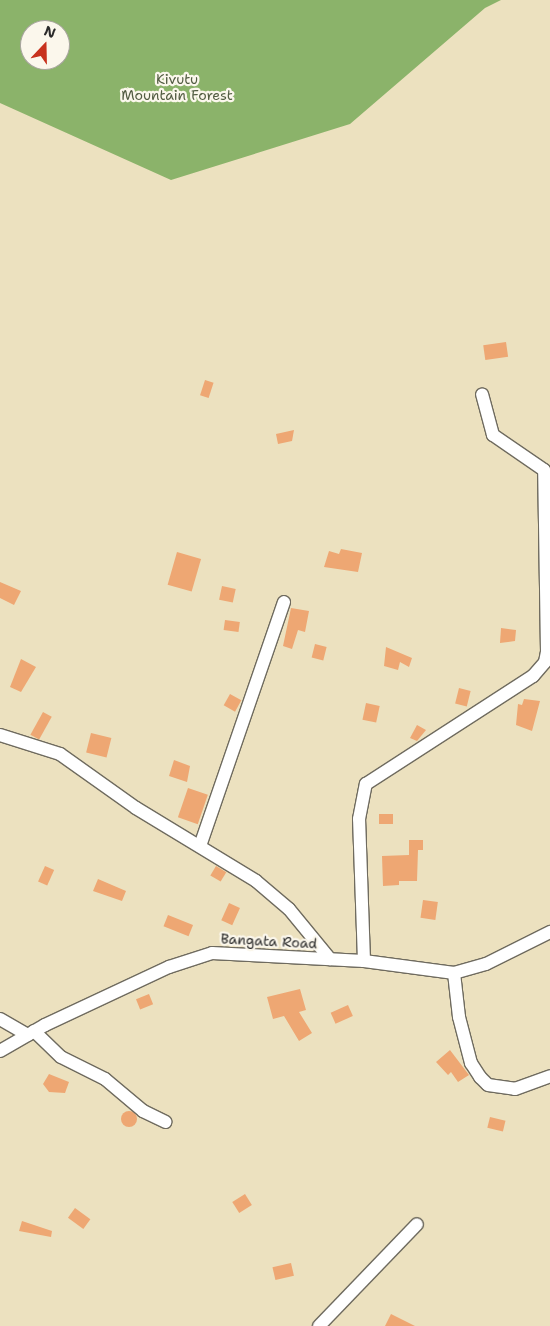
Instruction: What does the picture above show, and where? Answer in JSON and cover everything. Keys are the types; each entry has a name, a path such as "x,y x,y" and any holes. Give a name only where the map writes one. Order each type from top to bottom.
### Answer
{"street":[{"path":"364,961 359,818 366,784 533,676 545,662 547,652 544,470 493,435 482,394"},
{"path":"200,846 284,602"},
{"path":"0,735 60,754 136,808 256,881 289,909 330,959"},
{"name":"Bangata Road","path":"0,1052 31,1033 169,967 201,955 225,952 364,961 454,973 486,964 550,932"},
{"path":"454,973 459,1017 471,1063 480,1077 488,1085 515,1089 550,1076"},
{"path":"0,1019 31,1033 61,1057 105,1079 143,1111 166,1122"},
{"path":"319,1326 417,1224"}],"green space":[{"name":"Kivutu Mountain Forest","path":"0,0 501,0 485,8 350,124 171,180 0,103"}],"building":[{"path":"506,342 508,357 485,360 483,345"},
{"path":"205,380 214,383 209,398 200,395"},
{"path":"294,430 292,441 278,444 276,434"},
{"path":"341,549 362,553 358,572 324,567 329,551 339,554"},
{"path":"177,552 201,559 192,592 168,585"},
{"path":"0,582 21,591 14,605 0,598"},
{"path":"222,586 236,589 233,603 219,600"},
{"path":"291,608 309,611 305,632 298,630 292,649 283,646"},
{"path":"225,620 240,622 238,632 224,630"},
{"path":"501,628 516,630 515,641 500,643"},
{"path":"315,644 327,647 323,660 312,658"},
{"path":"386,647 412,658 409,667 400,662 398,670 384,666"},
{"path":"21,659 36,667 21,692 10,687"},
{"path":"459,688 471,691 467,706 455,704"},
{"path":"230,694 241,700 235,712 224,705"},
{"path":"524,699 540,701 532,731 516,725 518,704 522,705"},
{"path":"366,703 380,706 376,723 362,720"},
{"path":"43,712 52,717 39,740 30,735"},
{"path":"417,725 426,730 417,741 410,738"},
{"path":"91,733 111,738 107,757 86,752"},
{"path":"174,760 190,766 187,782 169,776"},
{"path":"188,788 208,795 198,824 178,817"},
{"path":"379,814 393,814 393,824 379,824"},
{"path":"409,840 423,840 423,850 418,850 417,881 399,881 399,885 383,886 382,856 409,855"},
{"path":"45,866 54,870 47,886 38,882"},
{"path":"216,866 226,872 221,882 210,875"},
{"path":"98,879 126,891 122,901 93,891"},
{"path":"423,900 438,902 435,920 420,918"},
{"path":"229,903 240,908 232,925 221,920"},
{"path":"168,915 193,925 189,936 164,926"},
{"path":"300,989 306,1010 299,1012 312,1033 299,1041 284,1016 273,1019 267,997"},
{"path":"149,994 153,1004 140,1009 136,999"},
{"path":"348,1005 353,1016 336,1024 331,1013"},
{"path":"450,1050 469,1075 458,1082 451,1072 448,1075 436,1062"},
{"path":"49,1074 69,1082 65,1093 49,1092 43,1084"},
{"path":"129,1111 135,1113 137,1119 135,1125 129,1127 123,1125 121,1119 123,1113"},
{"path":"490,1117 506,1121 503,1132 487,1128"},
{"path":"245,1194 252,1205 239,1213 232,1202"},
{"path":"75,1208 90,1219 83,1229 68,1218"},
{"path":"22,1221 52,1231 51,1237 19,1231"},
{"path":"291,1263 294,1276 275,1280 272,1267"},
{"path":"391,1314 415,1326 385,1326"}]}
